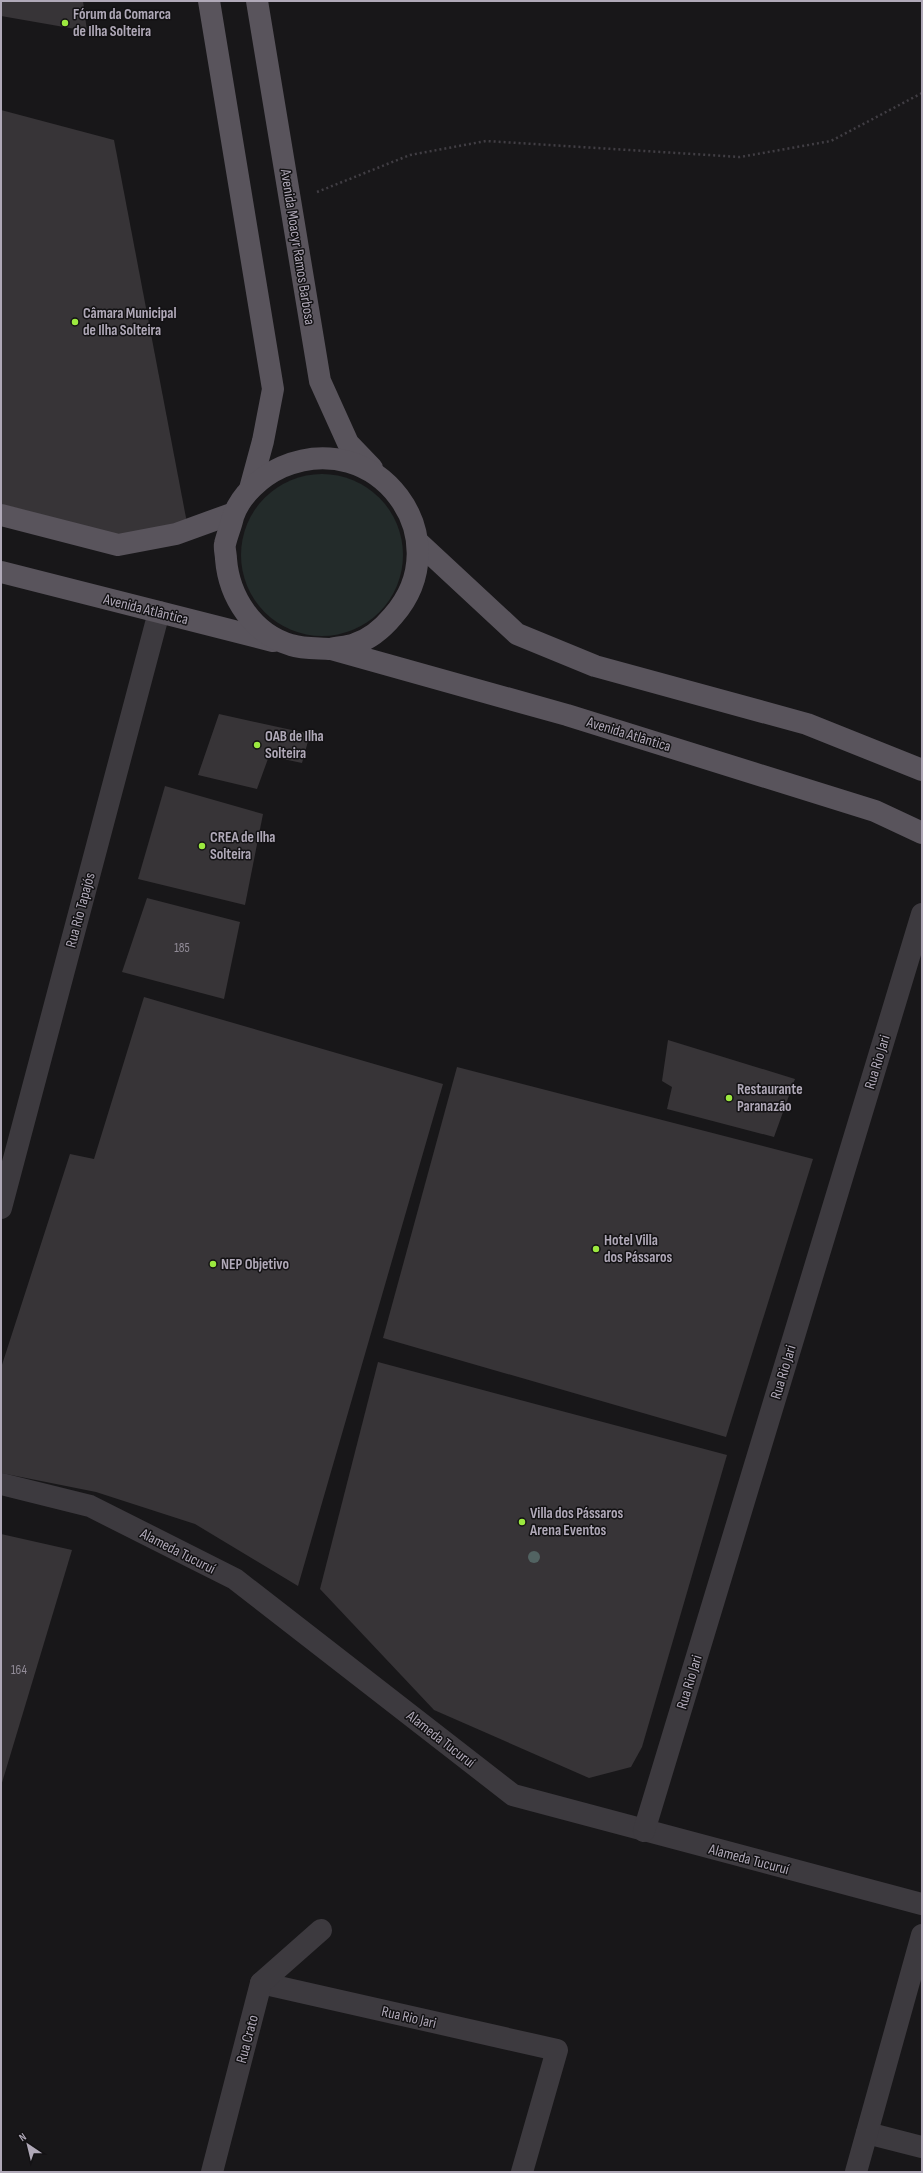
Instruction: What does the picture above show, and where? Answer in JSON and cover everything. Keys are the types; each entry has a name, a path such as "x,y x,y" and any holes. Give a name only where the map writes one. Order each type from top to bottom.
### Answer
{"main road":[{"path":"209,1 273,389 263,441 250,489"},
{"name":"Avenida Moacyr Ramos Barbosa","path":"258,1 320,381 348,442 380,476"},
{"path":"326,457 355,463 380,476 399,494 411,517 418,542 416,575 404,604 383,629 355,644 331,649 292,646 263,631 241,607 228,577 225,544 234,513 250,489 272,471 298,460 326,457"},
{"path":"1,515 118,545 176,534 234,513"},
{"path":"418,542 517,634 596,666 807,724 922,770"},
{"name":"Avenida Atlântica","path":"1,572 292,646"},
{"name":"Avenida Atlântica","path":"331,649 590,722 874,811 922,833"}],"street":[{"name":"Rua Rio Tapajós","path":"1,1208 159,612"},
{"name":"Rua Rio Jari","path":"644,1831 922,914"},
{"name":"Alameda Tucuruí","path":"1,1484 90,1506 235,1579 513,1795 922,1904"},
{"path":"261,1983 321,1930"},
{"path":"856,2172 922,1934"},
{"name":"Rua Rio Jari","path":"261,1983 558,2050 522,2172"},
{"name":"Rua Crato","path":"212,2172 261,1983"},
{"path":"868,2133 922,2147"}],"path":[{"path":"290,203 410,155 486,141 740,157 748,156 831,141 922,93"}],"shaded area":[{"path":"322,474 353,480 367,488 379,498 389,510 397,524 403,555 397,586 389,600 379,612 367,622 353,630 322,636 291,630 277,622 265,612 255,600 247,586 241,555 247,524 255,510 265,498 277,488 291,480"}],"building":[{"name":"Fórum da Comarca de Ilha Solteira","path":"1,1 83,1 87,31 1,16"},
{"name":"Câmara Municipal de Ilha Solteira","path":"1,110 114,140 187,523 119,536 1,504"},
{"name":"OAB de Ilha Solteira","path":"219,714 310,734 302,763 269,756 257,789 198,775"},
{"name":"CREA de Ilha Solteira","path":"165,786 263,814 245,905 138,879"},
{"path":"147,898 240,922 224,999 122,972"},
{"name":"NEP Objetivo","path":"144,997 443,1084 298,1586 195,1524 96,1492 1,1473 1,1368 70,1154 94,1159"},
{"name":"Restaurante Paranazão","path":"668,1040 795,1079 774,1137 667,1109 672,1087 662,1081"},
{"name":"Hotel Villa dos Pássaros","path":"457,1067 813,1159 726,1437 383,1338"},
{"name":"Villa dos Pássaros Arena Eventos","path":"378,1362 727,1455 642,1747 631,1767 589,1778 434,1710 320,1589"},
{"path":"1,1534 72,1550 1,1786"}],"place":[{"name":"Fórum da Comarca de Ilha Solteira","path":"65,23"},
{"name":"Câmara Municipal de Ilha Solteira","path":"75,322"},
{"name":"OAB de Ilha Solteira","path":"257,745"},
{"name":"CREA de Ilha Solteira","path":"202,846"},
{"name":"Restaurante Paranazão","path":"729,1098"},
{"name":"Hotel Villa dos Pássaros","path":"596,1249"},
{"name":"NEP Objetivo","path":"213,1264"},
{"name":"Villa dos Pássaros Arena Eventos","path":"522,1522"}]}
